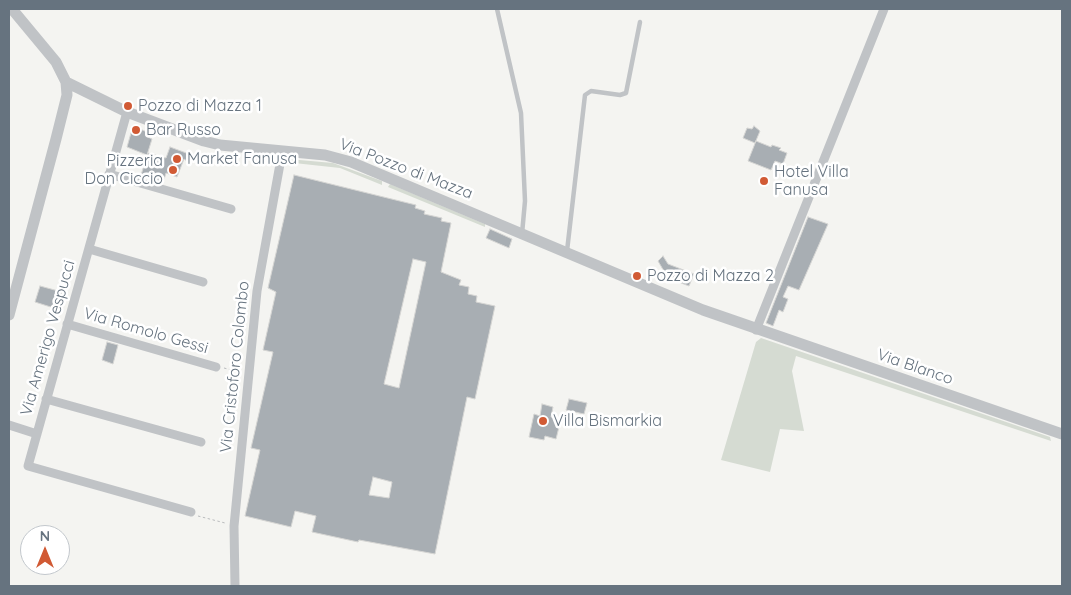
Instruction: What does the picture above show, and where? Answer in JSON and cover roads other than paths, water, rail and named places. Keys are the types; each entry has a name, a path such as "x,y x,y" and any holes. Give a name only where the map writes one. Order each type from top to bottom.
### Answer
{"street":[{"path":"9,315 67,95 66,82 56,62 12,9"},
{"path":"756,330 884,9"},
{"name":"Via Pozzo di Mazza","path":"66,82 127,112 204,141 282,153 325,155 351,162 703,310 756,330"},
{"name":"Via Amerigo Vespucci","path":"127,112 28,466 191,512"},
{"name":"Via Cristoforo Colombo","path":"235,586 234,526 248,374 259,278 282,153"},
{"path":"109,174 231,209"},
{"path":"89,249 203,282"},
{"name":"Via Romolo Gessi","path":"68,324 216,367"},
{"name":"Via Blanco","path":"756,330 1062,434"},
{"path":"46,399 201,442"},
{"path":"9,425 37,434"}],"lane":[{"path":"497,9 521,113 525,192 525,223 522,234"},
{"path":"566,253 585,96 591,91 620,96 626,93 640,22"}],"place":[{"name":"Pozzo di Mazza 1","path":"128,106"},
{"name":"Bar Russo","path":"136,130"},
{"name":"Market Fanusa","path":"177,159"},
{"name":"Pizzeria Don Ciccio","path":"173,170"},
{"name":"Hotel Villa Fanusa","path":"764,181"},
{"name":"Pozzo di Mazza 2","path":"637,276"},
{"name":"Villa Bismarkia","path":"543,421"}]}
